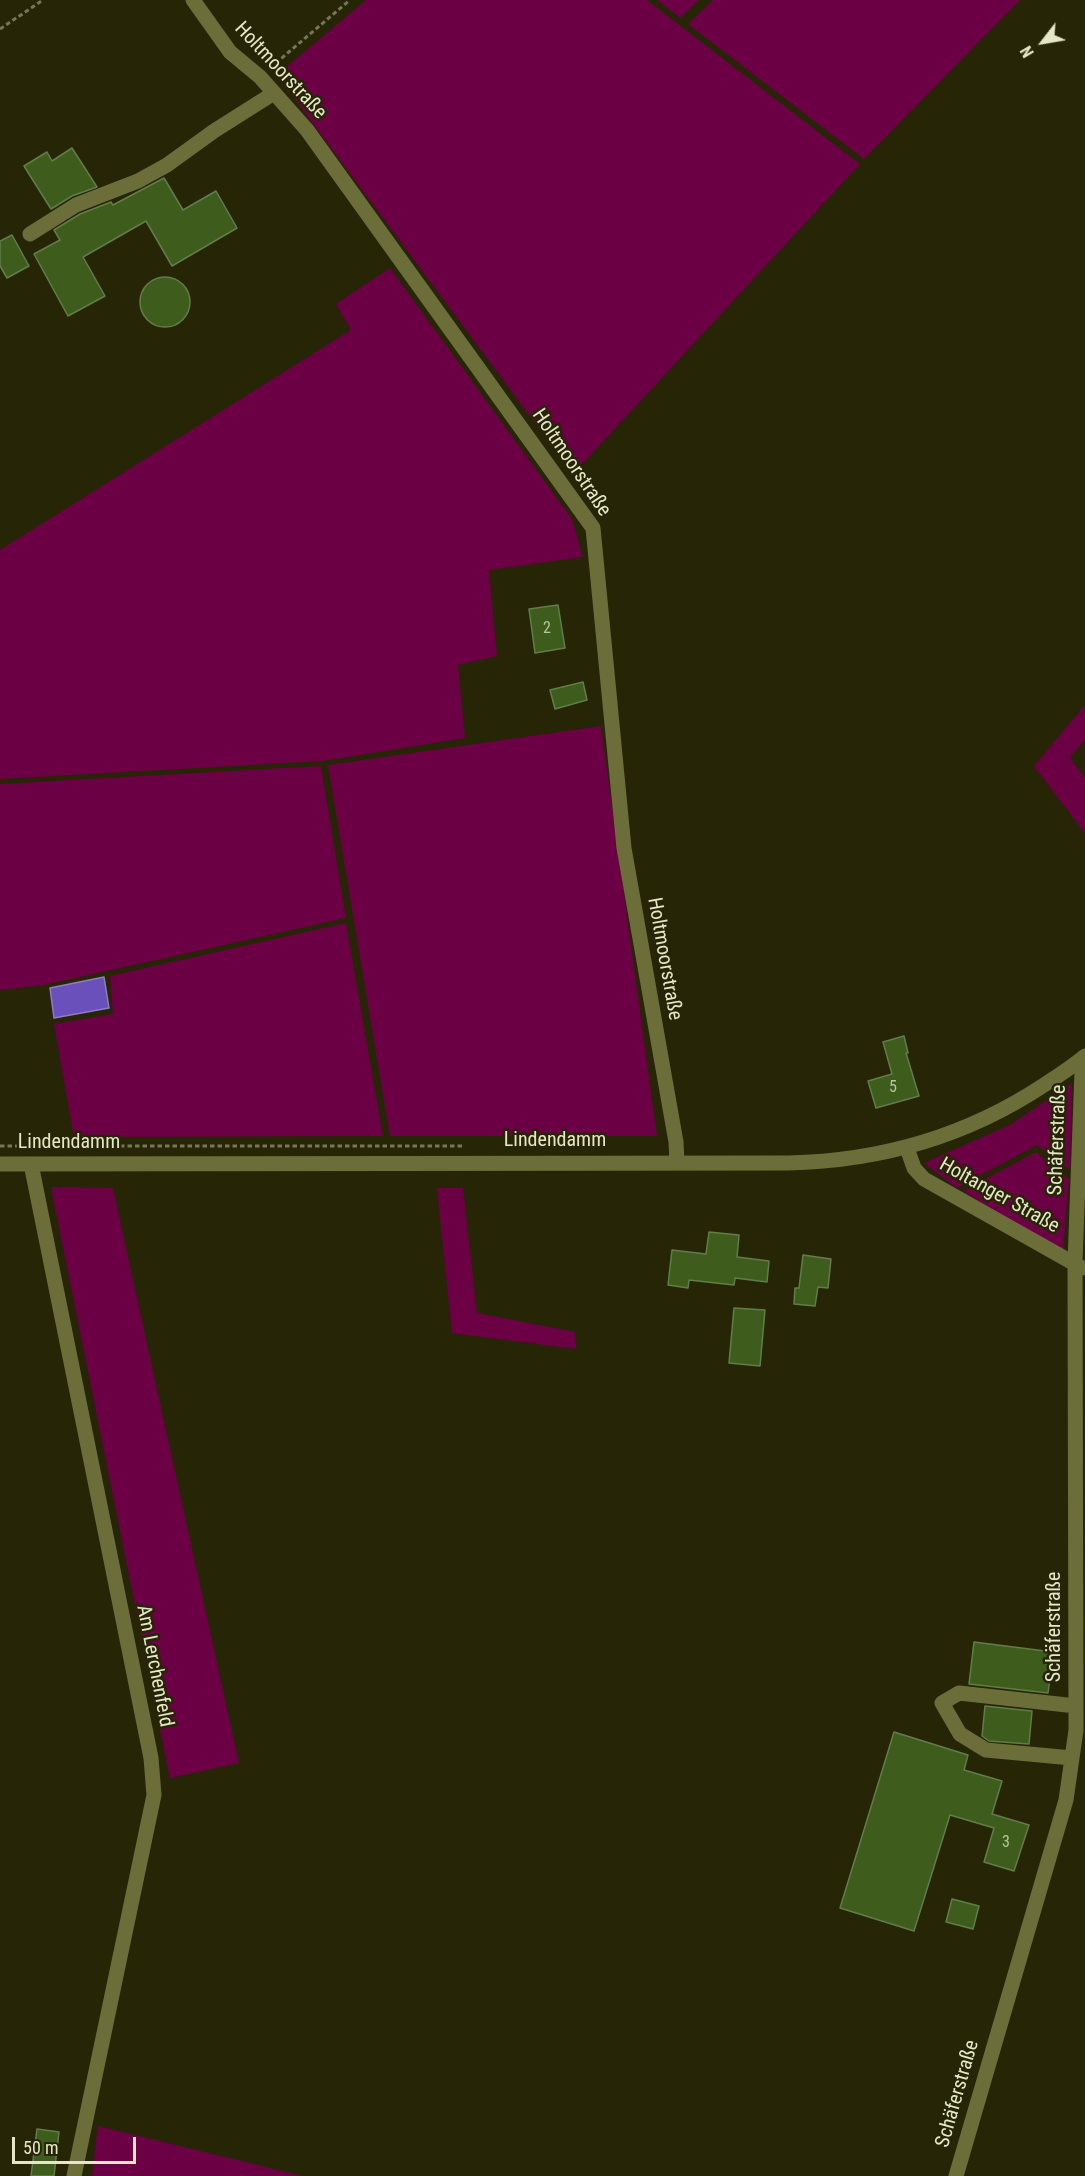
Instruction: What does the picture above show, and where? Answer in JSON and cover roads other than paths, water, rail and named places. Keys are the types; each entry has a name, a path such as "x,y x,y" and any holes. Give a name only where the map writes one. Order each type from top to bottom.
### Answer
{"street":[{"name":"Holtmoorstraße","path":"193,0 230,52 260,77 314,139 593,528 624,848 676,1142 677,1162"},
{"path":"30,234 76,205 138,181 167,165 214,131 274,93"},
{"name":"Lindendamm","path":"0,1164 810,1162 849,1159 906,1148 966,1127 1026,1097 1081,1059"},
{"name":"Schäferstraße","path":"956,2176 1066,1800 1076,1730 1081,1059"},
{"name":"Holtanger Straße","path":"906,1148 914,1168 924,1179 1080,1266"},
{"name":"Am Lerchenfeld","path":"32,1164 152,1758 154,1795 75,2176"},
{"path":"1072,1758 986,1750 960,1734 942,1703 959,1693 1076,1706"}]}
